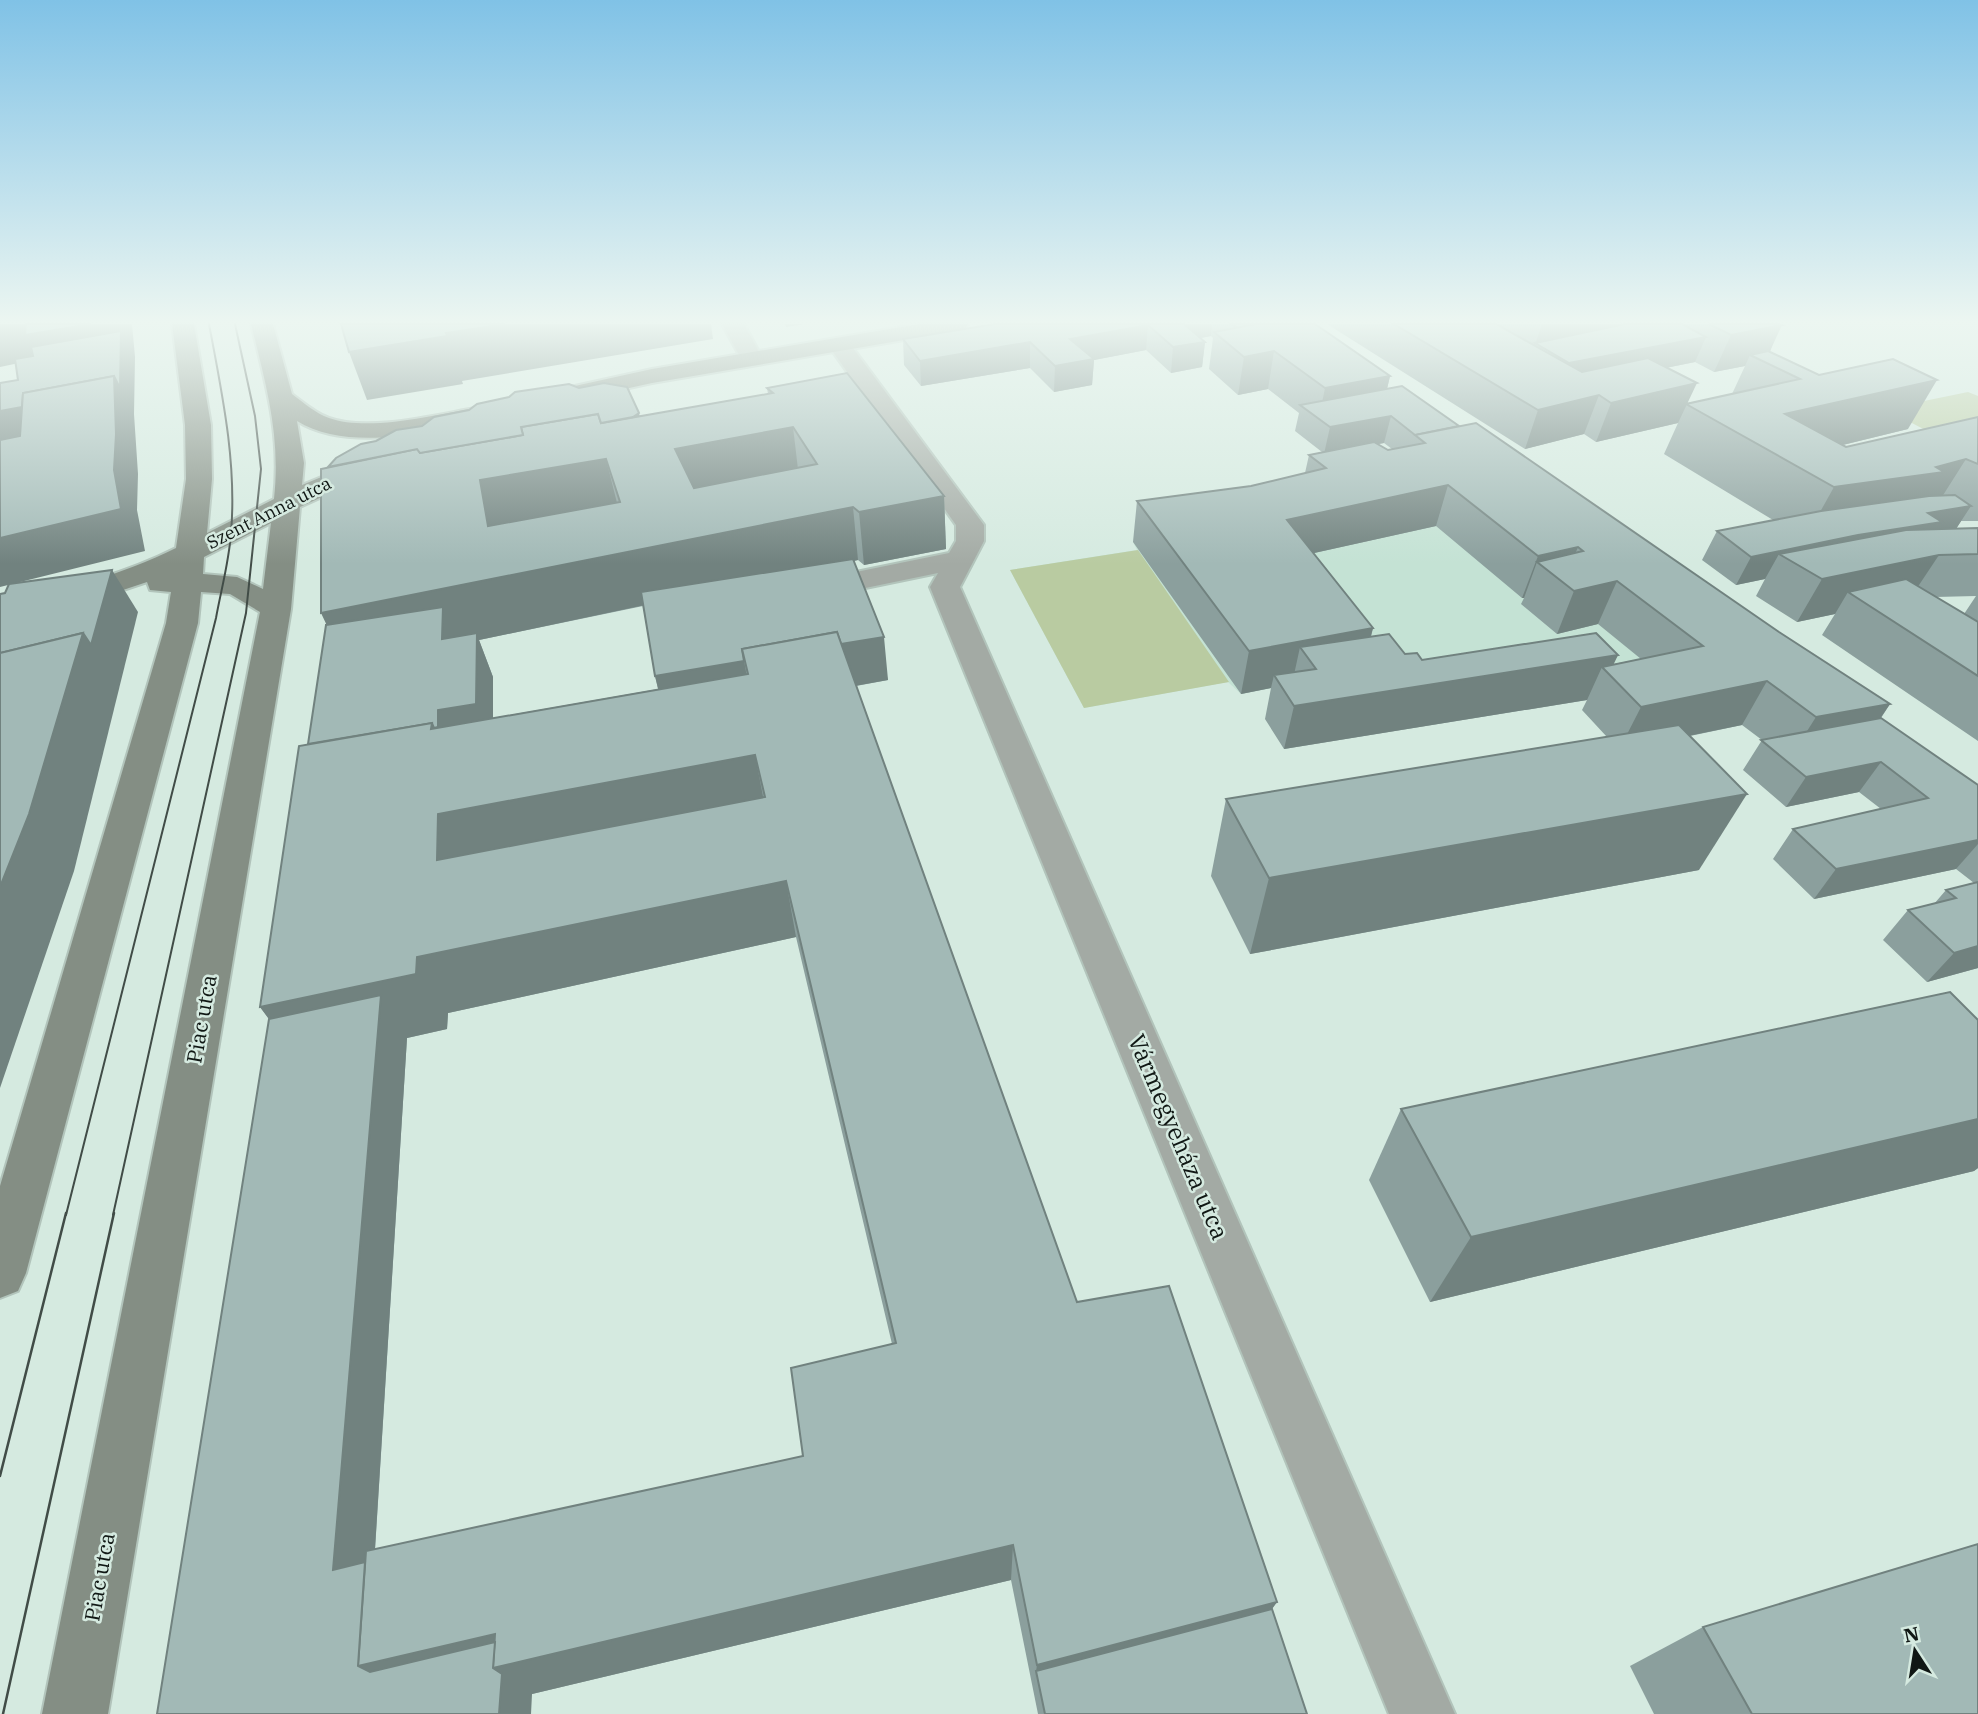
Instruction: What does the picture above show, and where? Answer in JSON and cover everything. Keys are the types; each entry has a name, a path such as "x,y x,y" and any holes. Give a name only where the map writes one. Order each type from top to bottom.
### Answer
{"street":[{"path":"0,1273 182,623 199,479 194,404"},
{"name":"Piac utca","path":"75,1714 276,609 291,463 282,404"},
{"name":"Szent Anna utca","path":"188,568 287,504 498,412 396,429 340,427 319,424 291,404"},
{"path":"784,596 951,573 970,541 970,525 882,404"},
{"path":"0,614 188,568 237,586 276,609"},
{"name":"Vármegyeháza utca","path":"951,573 1422,1714"}],"shaded area":[{"path":"1364,482 1754,675 1598,698 1361,671 1241,694 1228,682 1084,708 1010,570 1137,550 1133,542"}],"green space":[{"path":"1909,404 1978,404 1978,425 1933,434 1885,409"},
{"path":"1138,550 1229,682 1084,708 1010,570"}],"building":[{"path":"0,404 22,404 22,407 0,411"},
{"path":"22,404 115,404 114,470 121,509 0,538 0,440 20,436"},
{"path":"477,404 635,404 639,413 633,417 601,423 598,414 521,427 523,435 420,453 417,449 328,467 336,458 361,444 376,441 396,430 422,426 434,417 469,410"},
{"path":"710,404 871,404 944,496 859,512 853,507 321,613 321,469 417,449 420,453 523,435 521,427 598,414 601,423","holes":["793,427 817,464 694,488 675,449","606,459 620,502 488,526 480,480"]},
{"path":"1428,404 1459,426 1415,435 1391,416 1330,427 1300,405"},
{"path":"1528,404 1562,404 1538,410"},
{"path":"1686,404 1830,404 1785,414 1846,447 1978,417 1978,464 1966,459 1936,467 1944,472 1834,487"},
{"path":"1476,423 1779,632 1890,704 1816,717 1767,681 1641,707 1602,667 1703,646 1617,581 1574,591 1537,562 1583,551 1578,547 1538,556 1448,485 1287,520 1373,628 1249,651 1137,501 1251,486 1326,468 1309,455 1374,442 1388,450 1425,443 1415,435"},
{"path":"1955,495 1971,506 1928,513 1942,522 1858,535 1751,557 1717,531 1821,511"},
{"path":"1978,528 1978,554 1939,555 1822,579 1779,554 1906,530"},
{"path":"853,559 884,637 841,644 837,632 742,649 744,661 655,676 641,592"},
{"path":"112,570 91,645 83,633 0,653 0,594 5,593 9,584"},
{"path":"1906,579 1978,622 1978,676 1848,592"},
{"path":"443,607 442,639 477,633 476,704 438,710 438,727 434,728 432,723 308,744 326,625"},
{"path":"837,632 1077,1302 1169,1286 1277,1602 1037,1665 1013,1545 493,1668 495,1634 358,1666 366,1551 803,1456 791,1368 896,1343 786,881 417,957 416,974 260,1007 299,746 432,723 431,729 748,674 742,649","holes":["755,755 765,797 437,860 438,814"]},
{"path":"83,633 29,814 0,887 0,653"},
{"path":"1596,633 1618,655 1294,706 1274,675 1316,669 1300,647 1389,634 1405,654 1417,653 1422,660"},
{"path":"1881,718 1978,785 1978,840 1836,869 1793,829 1928,798 1881,762 1806,777 1761,740"},
{"path":"1679,725 1747,794 1269,878 1226,799"},
{"path":"1978,882 1978,946 1954,953 1908,910 1956,898 1946,890"},
{"path":"1950,992 1978,1020 1978,1119 1471,1237 1401,1109"},
{"path":"381,995 333,1570 365,1562 358,1666 370,1672 495,1642 493,1668 502,1674 499,1714 157,1714 269,1019"},
{"path":"1978,1544 1978,1714 1752,1714 1703,1627"},
{"path":"1272,1609 1307,1714 1045,1714 1036,1671"}],"tram line":[{"path":"66,1215 216,618 229,555 232,481 223,404"},
{"path":"113,1215 246,613 261,469 252,404"},
{"path":"0,1476 66,1213"},
{"path":"3,1714 114,1213"}]}
